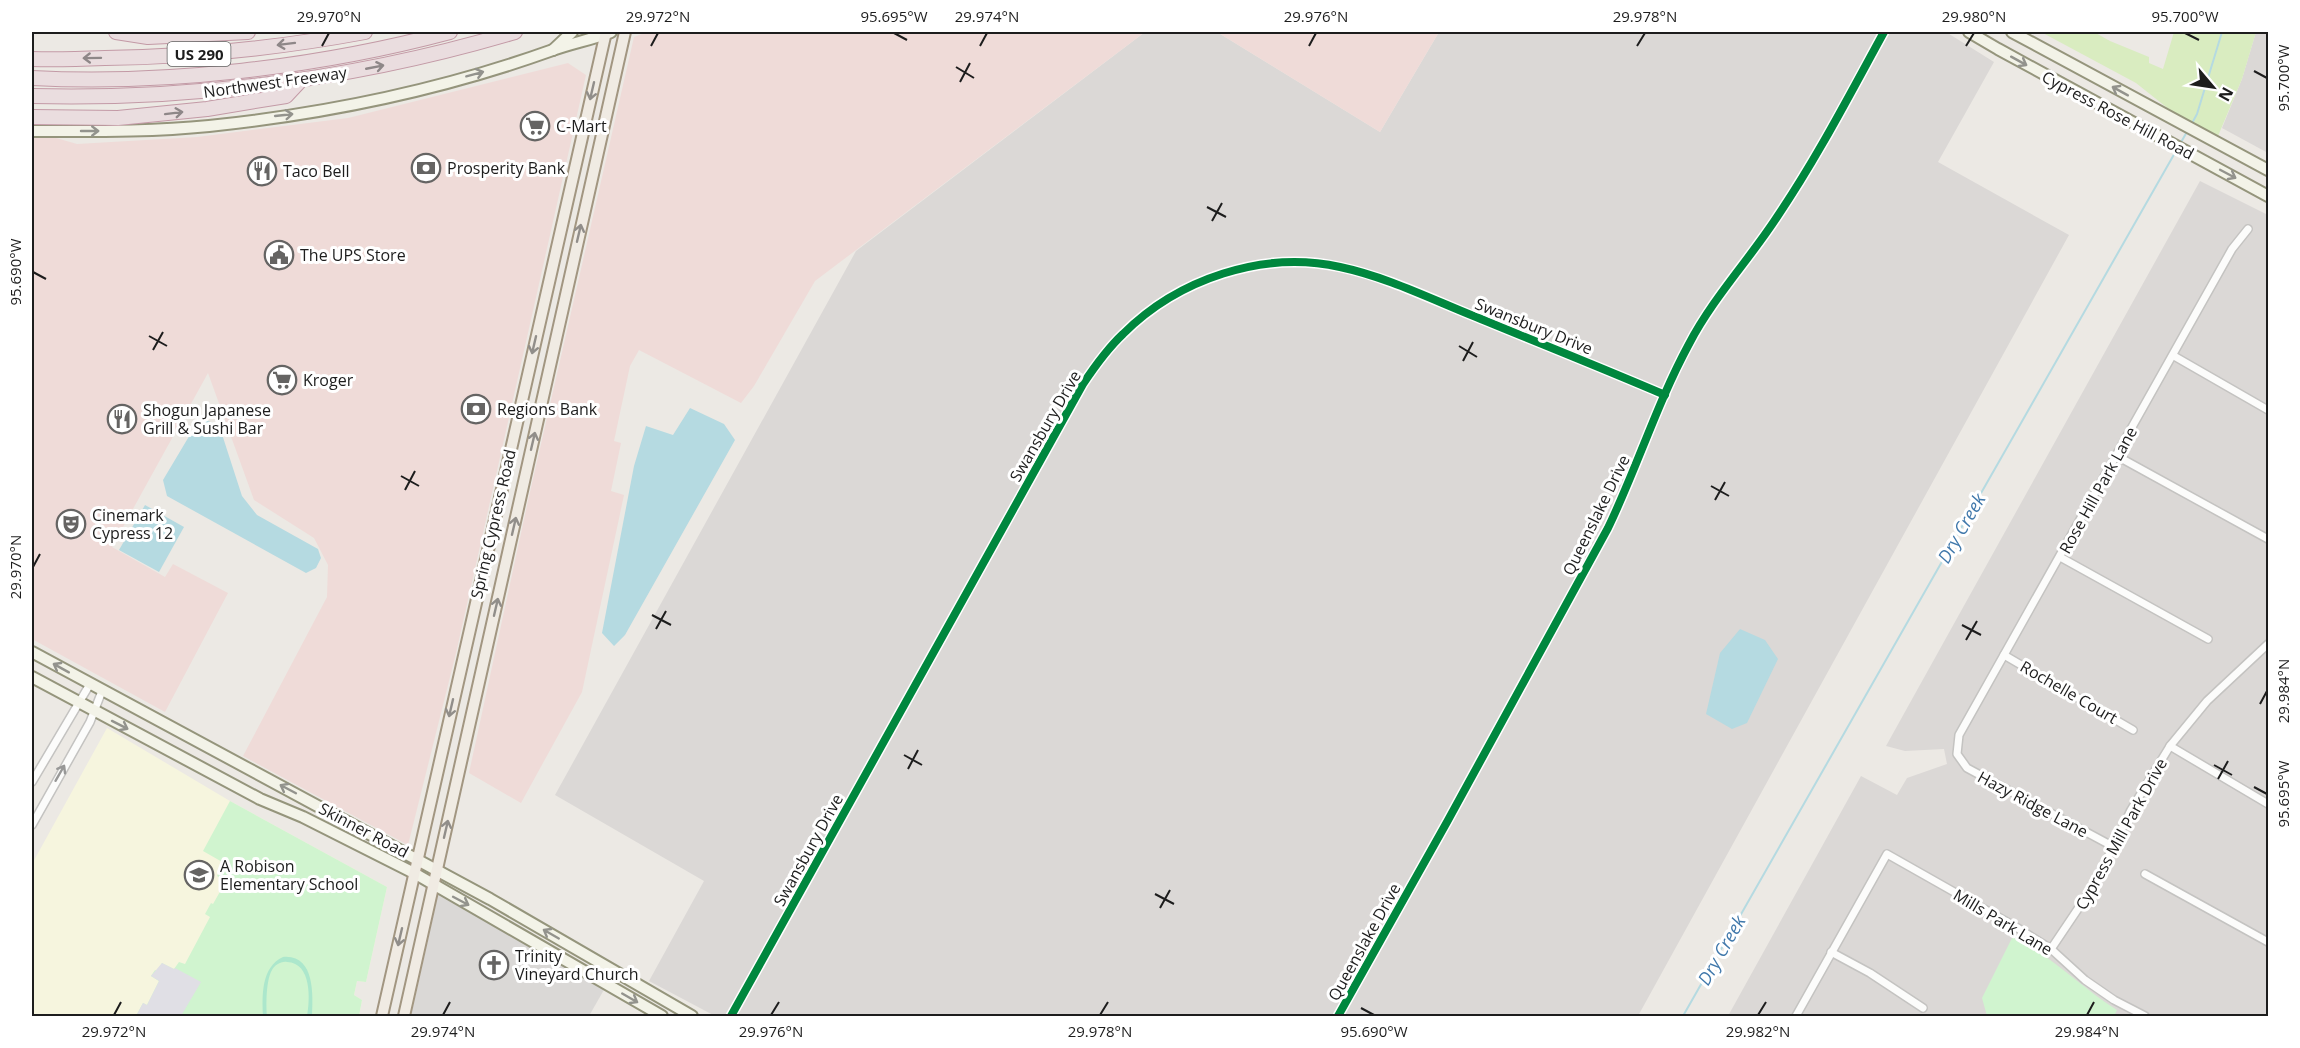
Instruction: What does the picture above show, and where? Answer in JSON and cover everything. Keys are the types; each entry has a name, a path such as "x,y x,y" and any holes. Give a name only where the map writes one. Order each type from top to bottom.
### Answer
{"highway":[{"path":"116,32 148,37 248,32"},
{"name":"US 290","path":"32,59 164,57 223,53 365,32"},
{"path":"32,78 128,78 236,71 371,51 450,32"},
{"name":"Northwest Freeway","path":"32,96 175,94 300,81 408,60 514,32"},
{"path":"32,117 118,118 196,110 286,96 300,81"}],"main road":[{"name":"Spring Cypress Road","path":"382,1017 547,288 608,32"},
{"name":"Spring Cypress Road","path":"404,1017 624,32"},
{"path":"547,288 566,290"},
{"path":"500,495 520,498"},
{"path":"464,651 484,659"}],"street":[{"path":"553,50 572,32"},
{"path":"32,130 209,126 295,114 372,100 506,65 608,32"},
{"name":"Queenslake Drive","path":"1338,1017 1608,528 1628,487 1665,395 1703,318 1790,198 1884,32"},
{"name":"Cypress Rose Hill Road","path":"1969,32 2268,196"},
{"name":"Cypress Rose Hill Road","path":"2012,32 2268,170"},
{"name":"Rose Hill Park Lane","path":"1957,754 1959,735 2174,356 2232,249 2248,229"},
{"name":"Swansbury Drive","path":"731,1017 1083,384 1115,341 1162,302 1216,275 1252,266 1293,262 1340,267 1377,277 1420,293 1665,395"},
{"path":"2174,356 2268,410"},
{"path":"2117,456 2268,539"},
{"path":"2060,557 2208,639"},
{"name":"Cypress Mill Park Drive","path":"2051,949 2096,882 2131,810 2170,746 2207,701 2268,644"},
{"name":"Skinner Road","path":"32,652 437,869 692,1017"},
{"name":"Rochelle Court","path":"2004,655 2133,730"},
{"name":"Skinner Road","path":"32,677 260,799 303,817 414,873 662,1017"},
{"path":"32,782 90,684"},
{"path":"32,825 94,712 102,690"},
{"path":"2170,746 2268,804"},
{"name":"Hazy Ridge Lane","path":"1957,754 1967,768 2114,848"},
{"name":"Mills Park Lane","path":"1831,952 1887,854 2051,949 2085,980 2114,1000 2145,1017"},
{"path":"2145,874 2268,942"},
{"path":"1796,1017 1831,952 1878,978 1923,1008"},
{"path":"599,980 607,967"}],"shaded area":[{"path":"647,32 1145,32 815,281 754,386 741,403 639,350 630,366 614,441 621,443 611,491 624,495 582,692 521,803 469,773 528,501 634,37"},
{"path":"1145,32 1217,32 1380,132 1439,32 1946,32 1994,62 1938,162 2069,235 1638,1016 715,1016 649,981 704,881 555,795 856,251"},
{"path":"1217,32 1439,32 1380,132"},
{"path":"2256,32 2268,32 2268,153 2222,128 2242,79"},
{"path":"568,63 586,75 456,653 408,845 243,756 327,597 328,565 314,538 254,500 208,373 112,547 165,577 173,564 228,593 165,712 32,639 32,131 77,144 197,137 348,118"},
{"path":"2200,181 2268,215 2268,1016 1728,1016 1861,776 1897,795 1907,778 1947,764 1944,749 1905,751 1886,746"},
{"name":"A Robison Elementary School","path":"107,728 230,801 387,887 366,982 357,981 354,995 362,1000 359,1016 32,1016 32,864"},
{"name":"Trinity Vineyard Church","path":"438,895 605,988 589,1016 411,1016"},
{"path":"162,963 201,982 181,1016 136,1016 143,1003 147,1005 159,981 151,976"}],"green space":[{"path":"2041,32 2094,32 2149,57 2149,63 2163,69 2174,32 2256,32 2242,79 2218,136 2170,110 2136,83"},
{"path":"230,801 387,887 366,982 357,981 354,995 362,1000 359,1016 136,1016 143,1003 147,1005 159,981 151,976 155,970 157,971 162,963 174,969 179,962 185,964 210,917 205,914 226,881 217,876 224,863 203,851"},
{"path":"2013,936 2040,953 2117,1010 2114,1016 1987,1016 1982,998"},
{"path":"283,957 301,962 307,969 312,987 312,1016 307,1016 309,992 305,975 295,964 285,962 276,965 270,974 267,1016 263,1016 264,983 270,968"}],"water":[{"path":"690,408 724,424 735,440 625,635 614,646 602,633 634,466 646,426 673,435"},
{"path":"205,420 219,425 242,496 257,515 318,549 321,558 316,568 306,573 167,496 163,480 194,428"},
{"path":"145,505 184,527 159,572 119,550"},
{"path":"1740,629 1765,640 1778,659 1747,723 1732,729 1706,714 1720,653"}],"waterway":[{"name":"Dry Creek","path":"2191,125 2197,114 2222,32"},
{"name":"Dry Creek","path":"2180,144 2188,130"},
{"name":"Dry Creek","path":"1683,1016 2176,151"}],"cycle path":[{"path":"1338,1016 1608,528 1667,389 1689,344 1720,295 1792,195 1884,32"},
{"path":"731,1016 1083,384 1117,340 1145,315 1169,298 1196,284 1252,266 1311,263 1340,267 1375,276 1409,289 1665,395"}],"place":[{"name":"C-Mart","path":"535,126"},
{"name":"Prosperity Bank","path":"426,168"},
{"name":"Taco Bell","path":"262,171"},
{"name":"The UPS Store","path":"279,255"},
{"name":"Kroger","path":"282,380"},
{"name":"Regions Bank","path":"476,409"},
{"name":"Shogun Japanese Grill & Sushi Bar","path":"122,419"},
{"name":"Cinemark Cypress 12","path":"71,524"},
{"name":"A Robison Elementary School","path":"199,875"},
{"name":"Trinity Vineyard Church","path":"494,965"}]}
